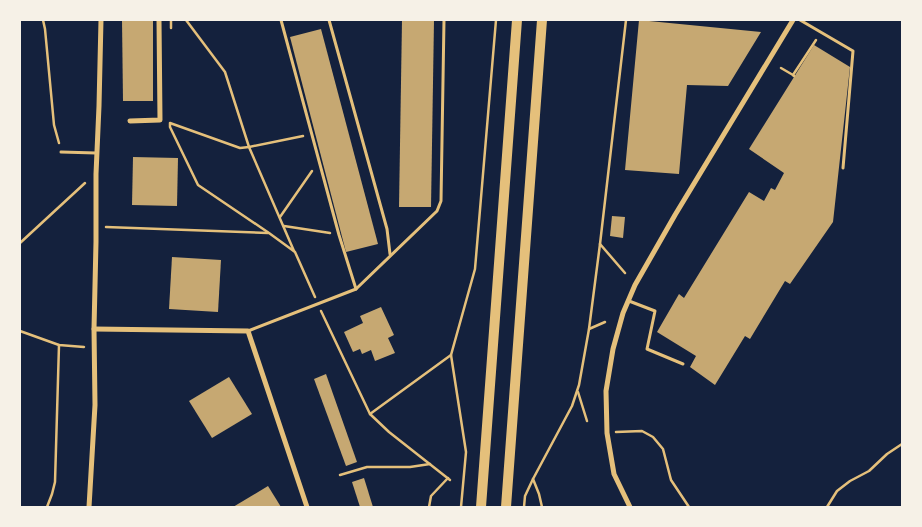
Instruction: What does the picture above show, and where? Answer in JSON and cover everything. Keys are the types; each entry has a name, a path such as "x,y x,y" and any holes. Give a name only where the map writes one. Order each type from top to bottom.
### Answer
{"main road":[{"path":"481,507 517,20"},
{"path":"506,507 542,20"}],"street":[{"path":"89,507 95,405 96,174 101,20"},
{"path":"130,121 160,120 158,20"},
{"path":"630,507 614,474 607,433 606,391 613,349 623,313 635,285 675,215 793,20"},
{"path":"94,329 248,331 307,507"}],"lane":[{"path":"281,20 339,235 356,288"},
{"path":"329,20 386,229 390,254"},
{"path":"248,331 356,288 437,211 441,201 444,20"},
{"path":"800,20 853,51 843,168"},
{"path":"61,152 97,153"},
{"path":"629,301 655,312 647,349 683,364"}],"path":[{"path":"43,20 54,125 61,152"},
{"path":"171,20 171,29"},
{"path":"186,20 225,72 249,147 318,304 370,414 389,432 449,479 431,496 429,507"},
{"path":"461,507 466,452 451,355 475,269 496,20"},
{"path":"524,507 525,496 572,406 577,390 589,329 626,20"},
{"path":"782,68 794,76 812,45"},
{"path":"295,252 198,185 170,127 170,122 240,148 311,134"},
{"path":"280,218 319,162"},
{"path":"20,243 96,174"},
{"path":"96,226 269,233"},
{"path":"284,226 339,235"},
{"path":"600,244 625,273"},
{"path":"589,329 605,322"},
{"path":"20,331 59,345 94,348"},
{"path":"47,507 55,482 59,345"},
{"path":"370,414 451,355"},
{"path":"577,390 587,421"},
{"path":"607,433 642,431 653,437 663,449 671,480 689,507"},
{"path":"827,507 837,491 850,480 869,471 887,454 902,444"},
{"path":"340,475 367,467 410,467 430,464"},
{"path":"533,479 542,507"}],"building":[{"path":"122,20 153,20 153,101 123,101"},
{"path":"402,20 434,20 431,207 399,207"},
{"path":"639,20 761,32 728,86 687,85 679,174 625,170"},
{"path":"321,29 378,244 346,252 290,37"},
{"path":"814,45 850,67 833,222 790,284 785,281 750,339 745,336 715,385 690,367 696,356 657,332 679,294 684,298 749,192 764,201 771,188 775,190 784,173 749,149"},
{"path":"133,157 178,158 177,206 132,205"},
{"path":"612,216 625,217 623,238 610,236"},
{"path":"172,257 221,260 218,312 169,309"},
{"path":"381,307 394,335 388,338 395,353 375,361 371,350 362,354 360,349 353,352 344,332 363,323 360,316"},
{"path":"326,374 357,462 346,466 314,379"},
{"path":"229,377 252,414 212,438 189,401"},
{"path":"364,478 373,507 360,507 352,482"},
{"path":"268,486 281,507 233,507"}]}
